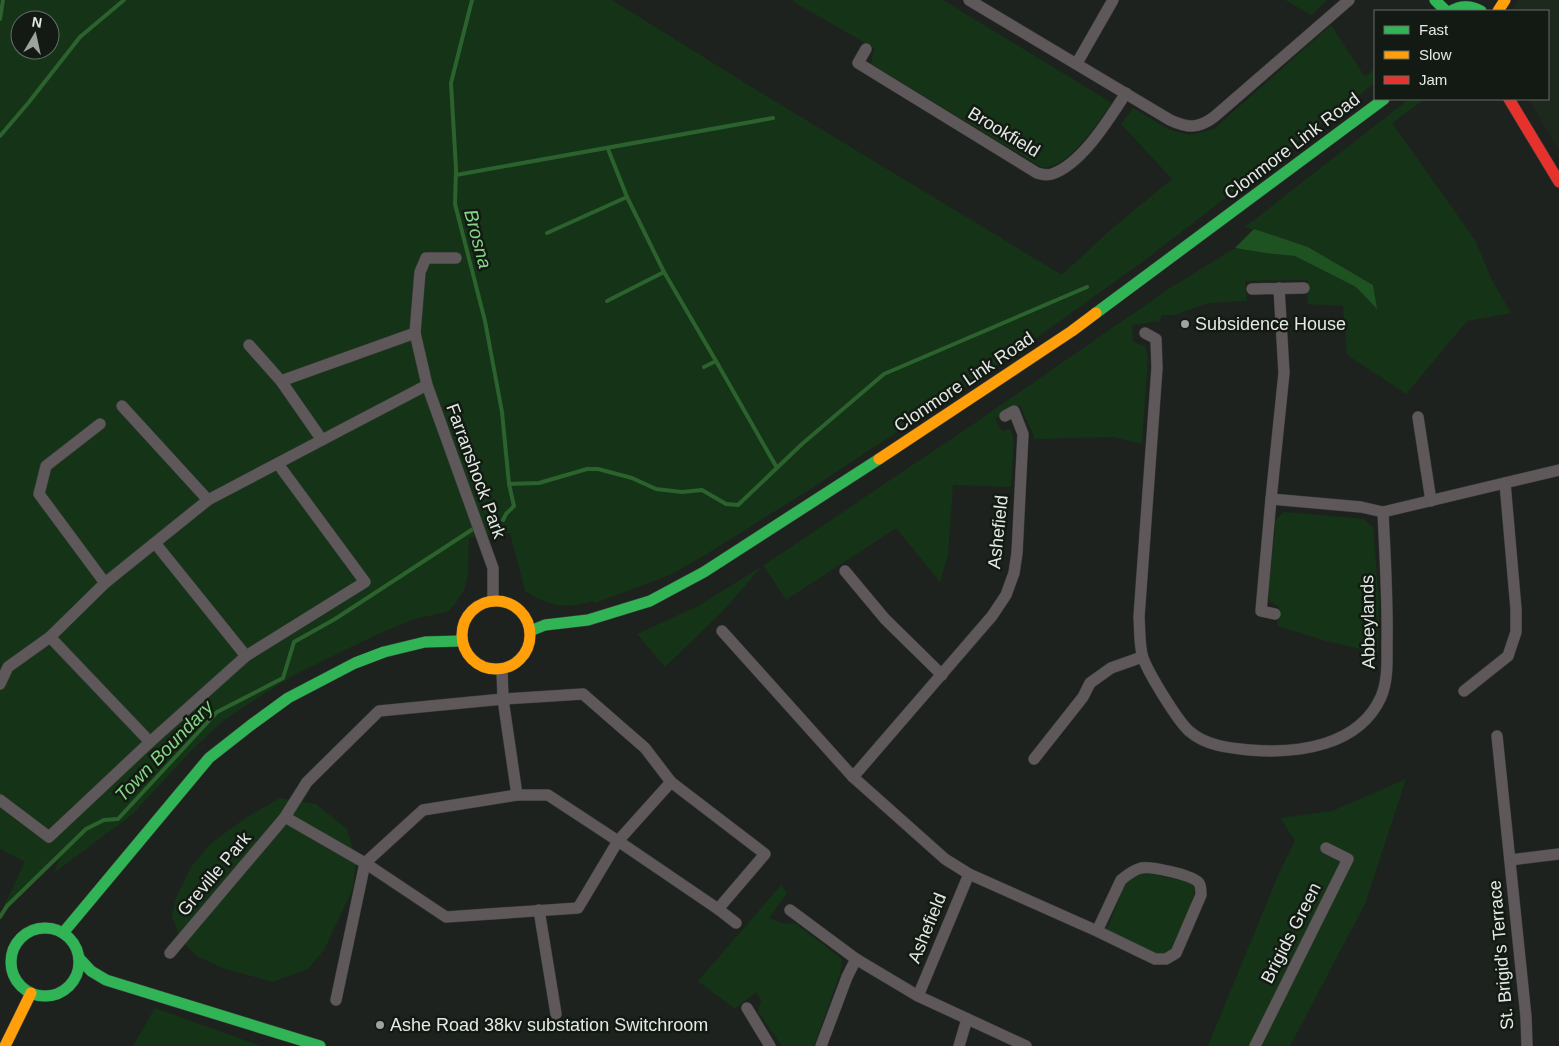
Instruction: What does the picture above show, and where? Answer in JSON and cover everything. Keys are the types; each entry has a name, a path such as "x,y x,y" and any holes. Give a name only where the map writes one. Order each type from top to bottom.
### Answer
{"main road":[{"path":"1435,0 1445,10"},
{"path":"1452,10 1484,0"},
{"path":"1465,6 1479,10"},
{"name":"Clonmore Link Road","path":"530,631 545,625 588,620 650,601 704,572 914,437 1072,331 1383,100"},
{"path":"1510,100 1559,182"},
{"path":"1520,100 1559,167"},
{"path":"493,601 504,602 521,612 527,621 530,631 527,651 516,663 502,670 480,667 465,651 461,641 465,619 472,610 482,604 493,601"},
{"path":"63,933 209,758 250,725 288,698 318,680 384,652 425,642 461,641"},
{"path":"106,980 90,979 50,996 40,996 31,993 15,979 11,969 10,946 26,933 35,929 54,929 63,933 70,940 84,966 92,973 106,980 320,1046"},
{"path":"68,987 77,974 79,958"},
{"path":"5,1046 31,993"}],"street":[{"path":"969,0 1170,120 1183,126 1196,127 1214,117 1349,0"},
{"path":"1076,63 1113,0"},
{"name":"Brookfield","path":"866,49 858,63 1037,173 1045,175 1052,174 1067,165 1086,149 1100,132 1126,93"},
{"name":"Farranshock Park","path":"456,258 426,258 420,272 415,332 427,385 493,568 493,601"},
{"path":"1276,614 1261,611 1284,373 1279,288"},
{"path":"1252,289 1304,288"},
{"path":"281,381 415,332"},
{"name":"Abbeylands","path":"1144,333 1156,339 1157,368 1139,617 1142,657 1148,672 1189,732 1215,745 1234,749 1275,752 1299,750 1339,738 1360,726 1372,715 1382,695 1387,675 1383,512"},
{"path":"249,345 281,381 322,440"},
{"path":"0,684 8,667 50,637 105,583 208,500 427,385"},
{"path":"122,406 208,500"},
{"name":"Ashefield","path":"853,776 942,676 992,616 1006,595 1014,573 1023,434 1014,411 1005,416"},
{"path":"1418,417 1431,501"},
{"path":"100,424 46,466 39,494 105,583"},
{"path":"0,800 49,837 150,742 246,656 365,582 278,464"},
{"path":"1271,499 1361,507 1383,512 1559,470"},
{"path":"1464,691 1508,656 1516,632 1505,483"},
{"path":"155,543 246,656"},
{"path":"845,571 885,619 942,676"},
{"path":"722,630 853,776 945,859 969,874 1155,959 1166,960 1176,953 1201,894 1198,881 1192,877 1150,868 1140,868 1127,874 1121,880 1097,931"},
{"path":"50,637 150,742"},
{"path":"0,657 8,667"},
{"path":"1034,759 1083,697 1090,683 1111,668 1142,657"},
{"path":"502,670 503,699 517,795"},
{"name":"Greville Park","path":"170,953 285,817 307,782 379,711 503,699 583,694 645,748 671,782 764,854 718,909"},
{"name":"St. Brigid's Terrace","path":"1497,736 1526,1017 1527,1046"},
{"path":"285,817 366,863 446,917 578,908 618,841 671,782"},
{"path":"336,1000 366,863 423,810 517,795 548,795 736,923"},
{"name":"Brigids Green","path":"1255,1046 1348,859 1326,848"},
{"name":"St. Brigid's Terrace","path":"1510,860 1559,854"},
{"name":"Ashefield","path":"918,996 969,874"},
{"path":"538,910 556,1014"},
{"name":"Ashefield","path":"790,910 856,959 918,996 1026,1046"},
{"path":"821,1046 847,977 856,959"},
{"path":"747,1008 770,1046"},
{"path":"959,1046 966,1019"}],"shaded area":[{"path":"1518,0 1559,0 1559,151 1530,100 1549,100 1549,10 1513,10"}],"green space":[{"path":"0,0 612,0 1062,275 1108,232 1172,179 1121,124 1133,108 1168,129 1190,135 1214,129 1331,25 1365,77 1374,69 1374,84 1141,263 996,367 812,488 670,575 595,603 593,601 566,606 558,605 542,600 525,591 510,533 469,538 468,574 464,590 456,603 447,612 414,619 374,636 296,674 223,721 191,751 133,814 54,873 62,852 7,906 0,917 25,862 0,849"},
{"path":"943,0 1112,103 1090,133 1072,153 1062,161 1051,166 1041,167 871,64 874,48 792,1"},
{"path":"1285,0 1327,0 1311,15"},
{"path":"1408,100 1424,100 1392,123 1475,240 1491,278 1511,313 1467,321 1406,394 1347,355 1343,306 1307,304 1308,280 1245,281 1247,301 1208,303 1175,315 1162,315 1160,321 1132,325 1133,342 1145,346 1148,356 1142,444 1114,437 1035,439 1020,405 995,419 1002,431 1010,429 1014,440 1011,487 953,485 948,554 940,582 896,528 786,600 763,565 969,427 1170,288 1235,248 1295,256 1356,287 1376,308 1373,285 1308,247 1245,227"},
{"path":"1254,229 1308,247 1373,285 1377,309 1356,287 1295,256 1235,248"},
{"path":"1284,512 1364,519 1373,527 1379,602 1378,653 1326,641 1277,626 1279,607 1271,602 1268,596 1276,519"},
{"path":"762,566 723,611 665,667 637,634 698,606"},
{"path":"1406,779 1365,904 1290,1046 1208,1046 1279,873 1295,841 1280,818 1332,811"},
{"path":"280,798 316,804 347,829 356,859 353,888 324,950 308,969 273,982 222,968 197,956 180,939 172,915 177,895 191,867 211,843 247,817"},
{"path":"1143,872 1192,883 1195,890 1190,907 1167,954 1154,955 1106,931 1126,882"},
{"path":"781,885 787,893 769,918 785,924 795,923 842,959 840,974 814,1046 782,1046 758,1012 761,1000 756,992 735,1009 698,981"},
{"path":"155,1008 261,1046 133,1046"}],"waterway":[{"path":"0,19 3,0"},
{"name":"Brosna","path":"0,136 80,37 124,0"},
{"name":"Brosna","path":"472,0 451,83 456,169 455,204 485,321 502,412 509,484 514,506 503,520"},
{"path":"456,175 773,118"},
{"path":"608,149 627,197 664,272 777,468"},
{"path":"547,233 627,197"},
{"path":"607,301 664,272"},
{"path":"509,484 539,483 587,469 598,469 632,478 656,489 682,492 702,490 726,504 738,505 802,444 884,374 1087,287"},
{"path":"704,367 716,361"},
{"name":"Town Boundary","path":"0,917 7,906 86,829 104,820 118,819 217,712 283,678 294,642 335,619 473,529"}],"traffic: fast":[{"path":"1435,0 1445,10"},
{"path":"1453,10 1466,6 1478,10"},
{"path":"1096,313 1383,100"},
{"path":"530,631 545,625 588,620 650,601 704,572 879,459"},
{"path":"63,933 209,758 251,725 288,698 355,663 384,652 425,642 461,641"},
{"path":"45,928 58,931 69,938 76,949 79,962 76,975 69,986 58,993 45,996 32,993 21,986 14,975 11,962 14,949 21,938 32,931 45,928"},
{"path":"79,958 91,971 106,980 320,1046"}],"traffic: slow":[{"path":"1499,10 1505,0"},
{"path":"879,459 1072,331 1096,313"},
{"path":"489,601 503,601 515,606 525,616 530,628 530,635 530,642 525,654 515,664 503,669 489,669 477,664 467,654 462,642 462,628 467,616 477,606 489,601"},
{"path":"5,1046 31,993"}],"traffic: jam":[{"path":"1510,100 1559,182"}],"place":[{"name":"Subsidence House","path":"1185,324"},
{"name":"Ashe Road 38kv substation Switchroom","path":"380,1025"}]}
